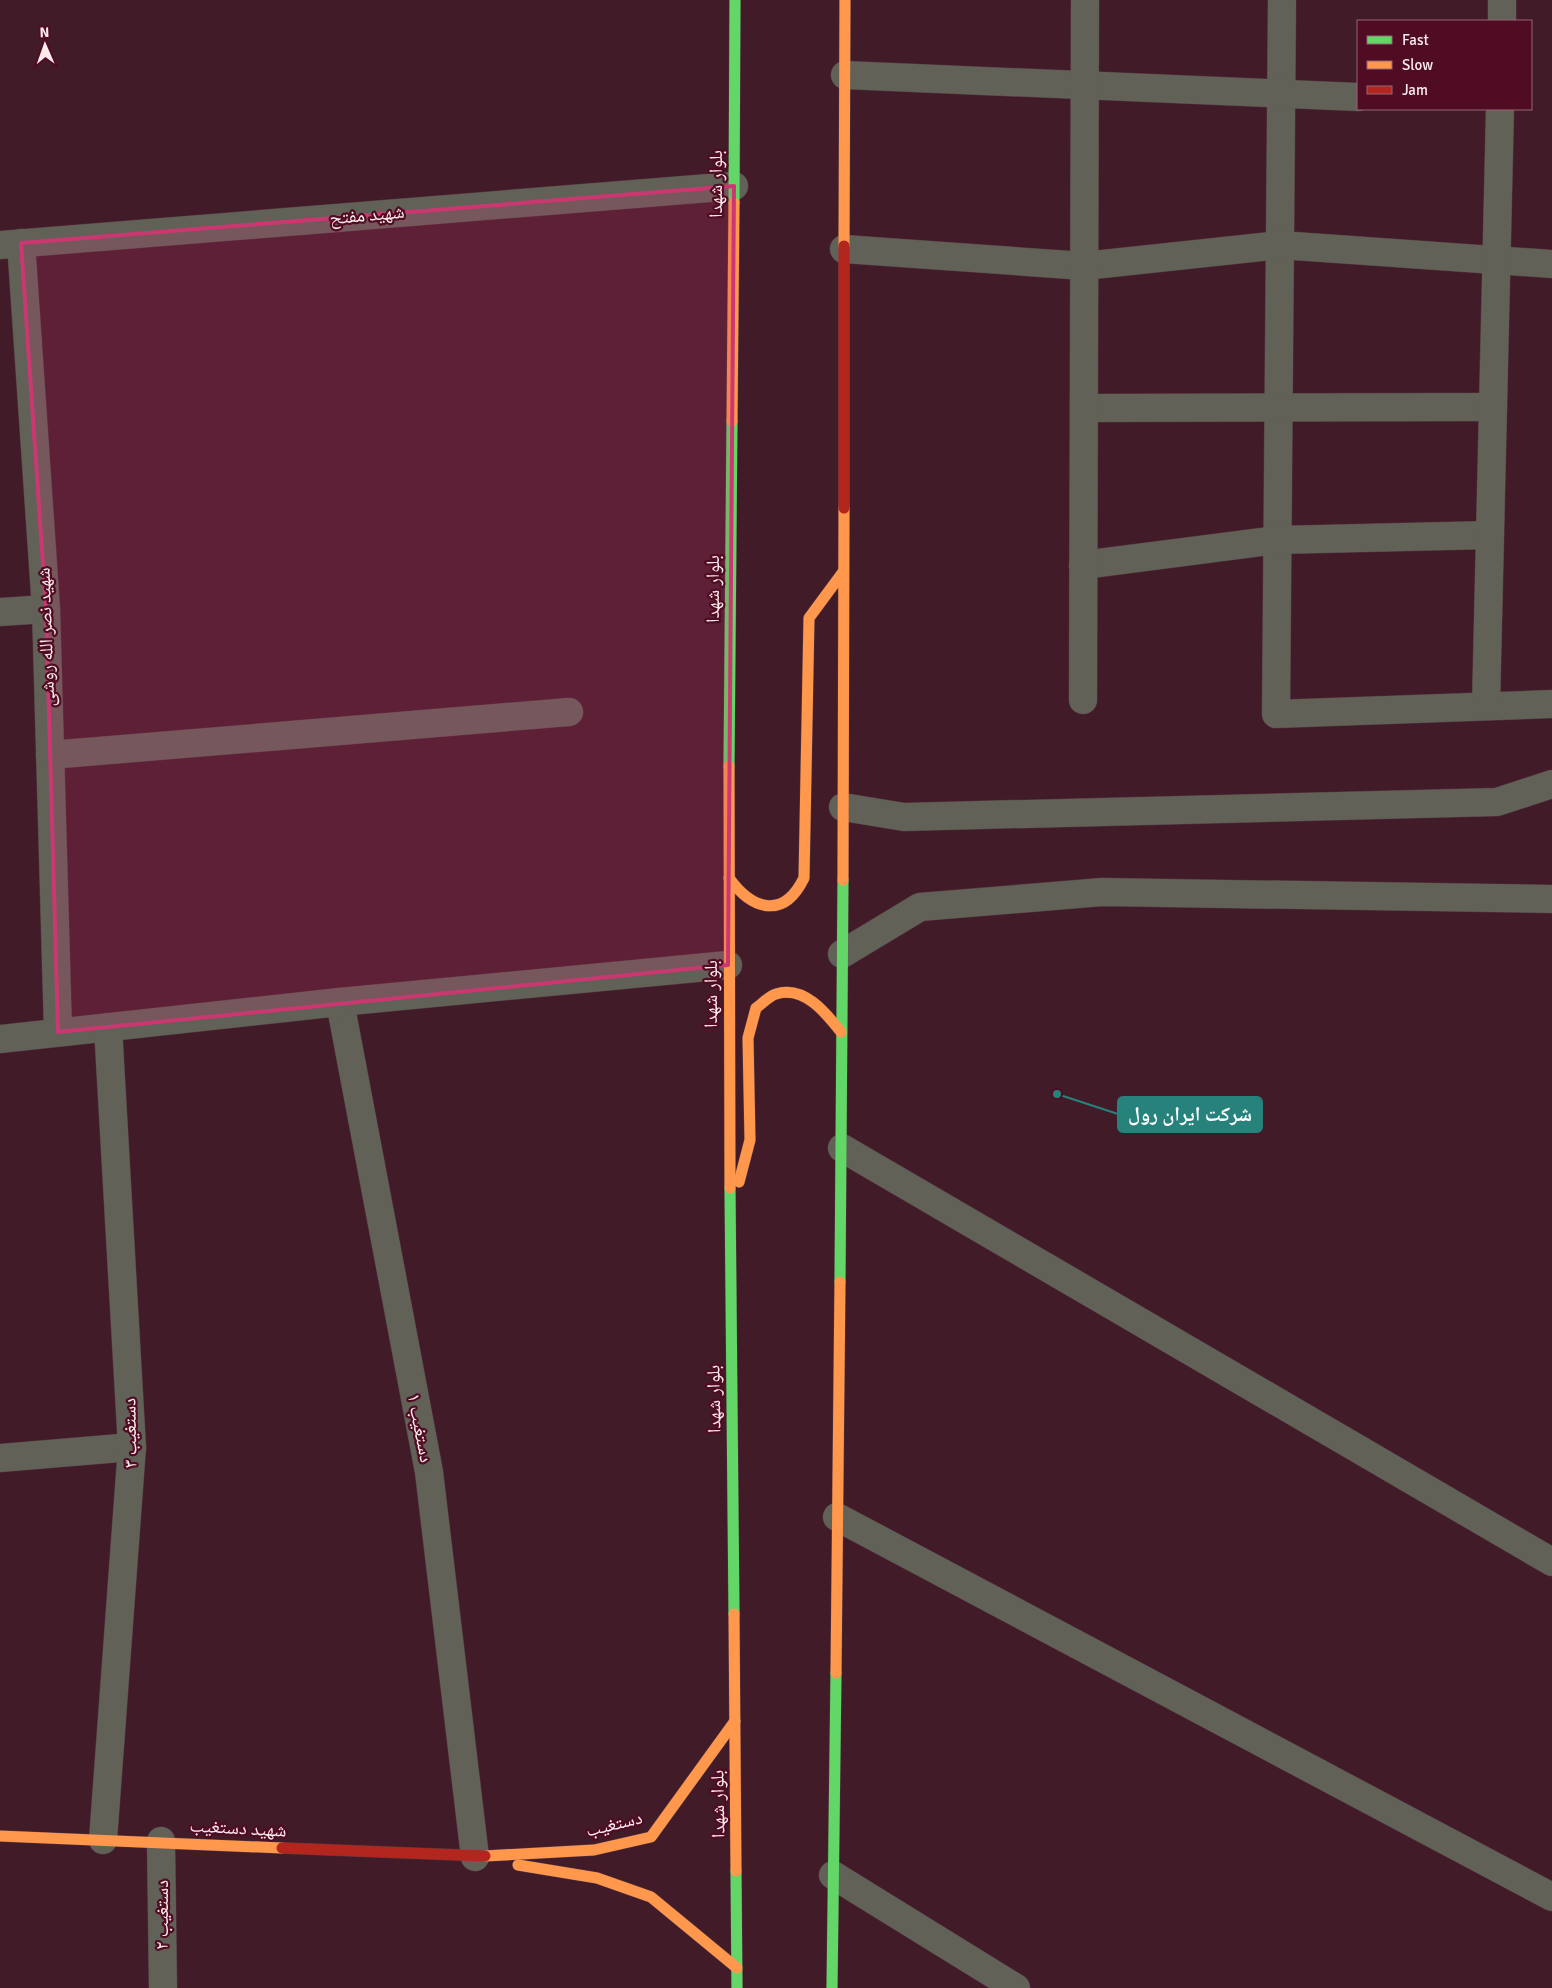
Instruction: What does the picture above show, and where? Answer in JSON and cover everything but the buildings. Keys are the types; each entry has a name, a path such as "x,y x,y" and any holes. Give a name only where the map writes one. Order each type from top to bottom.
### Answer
{"main road":[{"name":"بلوار شهدا","path":"735,0 728,965 737,1988"},
{"path":"832,1988 842,1148 845,0"},
{"path":"729,878 747,898 767,907 785,903 797,895 804,878 809,618 843,572"},
{"path":"730,1218 750,1140 748,1038 756,1008 776,994 798,994 819,1005 841,1032"},
{"name":"دستغیب","path":"475,1857 594,1850 651,1837 735,1721"},
{"name":"شهید دستغیب","path":"0,1836 161,1841 475,1857"},
{"path":"475,1857 597,1878 651,1898 737,1968"}],"street":[{"path":"1082,700 1085,0"},
{"path":"1282,0 1276,714 1552,704"},
{"path":"1502,0 1502,20"},
{"path":"845,75 1357,97"},
{"path":"1486,706 1500,110"},
{"name":"شهید مفتح","path":"10,244 734,186"},
{"name":"شهید نصر الله روشی","path":"10,244 46,609 58,1032"},
{"path":"844,249 1084,266 1280,245 1496,262 1552,264"},
{"path":"1084,408 1278,406 1493,407"},
{"path":"1084,565 1277,540 1490,535"},
{"path":"0,612 46,609"},
{"path":"50,755 569,712"},
{"path":"843,807 904,816 1497,802 1552,784"},
{"path":"842,954 920,907 1102,892 1552,899"},
{"path":"0,1039 340,1002 728,965"},
{"name":"دستغیب ۱","path":"340,1002 429,1472 475,1857"},
{"name":"دستغیب ۳","path":"103,1840 132,1447 108,1027"},
{"path":"842,1148 1552,1562"},
{"path":"0,1458 132,1447"},
{"path":"837,1517 1552,1897"},
{"name":"دستغیب ۲","path":"161,1841 163,1988"},
{"path":"833,1875 1016,1988"}],"highlighted area":[{"path":"734,186 728,965 58,1032 46,609 21,243"}],"traffic: fast":[{"path":"734,203 735,0"},
{"path":"729,766 732,421"},
{"path":"840,1282 843,880"},
{"path":"730,1188 734,1614"},
{"path":"832,1988 836,1673"},
{"path":"736,1871 737,1988"}],"traffic: slow":[{"path":"844,246 845,0"},
{"path":"732,421 734,203"},
{"path":"843,880 844,508"},
{"path":"729,878 748,898 768,906 778,905 787,900 796,891 804,878 809,618 843,572"},
{"path":"729,766 730,1188"},
{"path":"739,1182 750,1140 748,1038 756,1008 776,994 796,993 813,1002 841,1032"},
{"path":"836,1673 840,1282"},
{"path":"734,1614 736,1871"},
{"path":"485,1856 594,1850 651,1837 735,1721"},
{"path":"0,1836 282,1848"},
{"path":"518,1865 597,1878 651,1897 737,1968"}],"traffic: jam":[{"path":"844,246 844,508"},
{"path":"282,1848 485,1856"}],"place":[{"name":"شرکت ایران رول","path":"1057,1094"}]}
